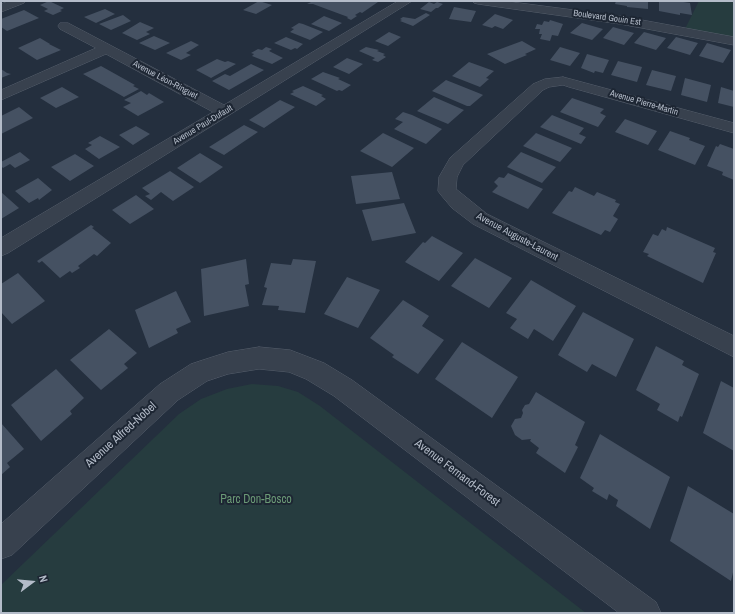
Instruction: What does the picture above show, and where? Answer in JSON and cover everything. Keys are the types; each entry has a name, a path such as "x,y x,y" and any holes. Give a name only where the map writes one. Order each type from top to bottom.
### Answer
{"street":[{"path":"1,8 20,1"},
{"name":"Avenue Paul-Dufault","path":"1,248 406,1"},
{"name":"Boulevard Gouin Est","path":"478,1 620,20 734,41"},
{"name":"Avenue Léon-Ringuet","path":"64,26 225,112"},
{"path":"1,96 105,48"},
{"name":"Avenue Pierre-Martin","path":"554,82 572,83 734,128"},
{"name":"Avenue Auguste-Laurent","path":"554,82 545,83 538,87 456,162 448,177 447,190 459,203 480,219 734,347"},
{"name":"Avenue Alfred-Nobel","path":"1,544 169,392 200,372 228,363 259,358"},
{"name":"Avenue Fernand-Forest","path":"259,358 290,361 315,371 343,388 644,613"}],"green space":[{"path":"699,1 734,1 734,41 684,31"},
{"name":"Parc Don-Bosco","path":"252,384 278,386 298,392 320,406 586,613 1,613 1,585 179,414 201,399 227,389"}],"building":[{"path":"49,1 64,8 60,10 62,11 53,15 44,11 48,9 40,5"},
{"path":"259,1 272,5 256,14 243,10"},
{"path":"313,1 378,2 362,13 360,12 355,15 357,16 351,20 347,18 348,17 313,4 307,4"},
{"path":"616,1 648,1 648,9 615,4"},
{"path":"659,1 690,3 692,15 680,13 680,15 659,11"},
{"path":"429,2 434,4 437,2 443,4 431,12 420,9"},
{"path":"454,7 476,11 471,22 449,19"},
{"path":"105,9 115,14 96,23 84,17"},
{"path":"24,10 39,18 7,31 1,27 1,19"},
{"path":"426,13 430,15 413,26 400,21 403,17 415,19"},
{"path":"495,14 513,20 503,29 495,26 492,28 482,25"},
{"path":"123,15 131,21 111,30 99,24"},
{"path":"324,16 342,23 329,31 311,24"},
{"path":"550,20 563,24 558,36 552,35 550,41 540,39 542,34 539,34 540,29 535,29 537,24 542,25 544,21 549,22"},
{"path":"140,22 154,28 146,32 150,34 137,40 122,33"},
{"path":"299,23 323,32 310,40 290,32 294,29 291,28"},
{"path":"582,23 603,29 592,40 570,33"},
{"path":"613,27 634,33 624,45 603,38"},
{"path":"389,32 401,37 388,46 375,41"},
{"path":"644,32 666,38 656,50 634,43"},
{"path":"154,36 170,43 155,50 139,43"},
{"path":"286,37 303,44 297,49 295,48 291,50 274,43"},
{"path":"676,37 698,43 690,55 667,48"},
{"path":"40,38 61,50 37,60 18,48"},
{"path":"191,41 199,45 186,53 191,55 181,60 166,53"},
{"path":"522,41 536,49 525,54 527,55 505,64 487,54"},
{"path":"707,43 731,50 723,63 699,56"},
{"path":"266,47 272,49 269,51 283,58 272,64 252,56 254,54 251,53 258,49 262,50"},
{"path":"366,47 379,50 377,51 385,54 383,55 386,57 378,62 372,60 375,58 359,51"},
{"path":"560,47 580,53 570,66 550,60"},
{"path":"587,54 609,60 603,73 595,71 594,73 581,68"},
{"path":"347,58 363,64 349,74 333,67"},
{"path":"217,59 236,64 211,78 196,70"},
{"path":"618,61 642,67 637,82 611,75"},
{"path":"469,62 494,71 486,78 489,79 480,87 452,76"},
{"path":"251,64 264,70 229,90 212,81 225,74 230,76"},
{"path":"101,66 135,85 133,86 139,89 124,97 83,74"},
{"path":"1,69 7,73 11,74 1,78"},
{"path":"652,70 676,76 671,91 646,85"},
{"path":"323,72 340,78 338,79 351,85 342,91 337,91 311,79"},
{"path":"685,78 711,85 707,102 681,95"},
{"path":"446,80 483,95 470,106 467,106 432,91"},
{"path":"303,86 323,95 321,96 326,99 316,106 290,94 294,92 292,91"},
{"path":"62,87 79,97 56,108 40,98"},
{"path":"721,87 734,91 734,107 718,103"},
{"path":"141,91 147,95 149,93 164,102 138,116 123,107 131,103 124,100"},
{"path":"434,97 464,110 448,124 417,111"},
{"path":"572,98 604,109 600,113 606,116 598,127 560,112"},
{"path":"280,100 295,107 264,128 249,120"},
{"path":"19,107 33,118 1,134 1,116"},
{"path":"403,112 442,129 426,144 394,129 403,122 395,119"},
{"path":"552,115 584,128 579,134 586,137 581,144 540,127"},
{"path":"625,119 657,131 648,145 615,132"},
{"path":"244,125 258,132 224,155 209,147"},
{"path":"136,126 150,134 133,145 119,135"},
{"path":"670,131 690,138 689,140 705,146 695,165 658,150"},
{"path":"383,133 414,148 392,167 360,151"},
{"path":"536,133 572,148 560,162 523,146"},
{"path":"100,136 120,147 99,159 85,149 92,145 88,143"},
{"path":"720,144 734,149 734,180 722,175 723,172 707,166 716,146 718,147"},
{"path":"20,152 30,160 15,168 10,164 3,168 1,166 1,162"},
{"path":"521,152 556,167 542,183 507,167"},
{"path":"200,153 223,167 200,183 177,168"},
{"path":"75,154 94,166 70,181 51,167"},
{"path":"170,171 194,187 173,201 161,192 151,200 145,196 150,194 142,188"},
{"path":"392,172 400,199 356,204 351,176"},
{"path":"508,173 543,189 528,209 492,192 498,186 494,182 499,177 504,178"},
{"path":"38,178 52,190 39,200 38,198 29,203 15,191"},
{"path":"575,187 594,196 597,192 616,200 615,202 620,204 613,216 618,219 610,232 605,230 601,235 552,213 569,191 572,192"},
{"path":"1,192 19,208 1,219"},
{"path":"136,195 154,209 130,224 112,210"},
{"path":"404,203 416,233 372,241 362,210"},
{"path":"91,225 94,227 92,228 111,243 97,256 94,254 78,266 80,268 72,273 70,271 60,278 42,261 39,263 37,261"},
{"path":"667,227 715,248 713,252 716,253 703,283 647,256 649,254 643,252 653,234 658,236 662,229 666,231"},
{"path":"432,236 463,253 439,281 405,262 423,242 425,243"},
{"path":"475,258 512,278 489,308 451,286"},
{"path":"246,259 249,284 245,285 249,306 204,316 201,269"},
{"path":"293,259 316,261 305,313 278,310 279,306 262,305 267,288 264,287 271,263 291,265"},
{"path":"18,273 45,301 12,324 1,312 1,284"},
{"path":"347,277 380,290 358,328 324,314"},
{"path":"531,280 576,306 553,341 534,329 528,339 510,328 517,319 506,313"},
{"path":"176,291 191,322 176,329 178,333 149,348 135,310"},
{"path":"403,300 429,316 422,326 444,340 418,374 392,357 394,355 370,338"},
{"path":"583,312 634,339 616,377 592,364 587,372 558,355"},
{"path":"109,329 137,353 124,364 128,368 101,390 70,360"},
{"path":"462,342 518,377 492,418 435,379"},
{"path":"656,346 684,361 682,365 699,374 682,417 680,416 678,422 657,410 660,404 636,390"},
{"path":"56,369 84,398 70,411 72,414 41,441 11,405"},
{"path":"721,381 734,388 734,451 703,433"},
{"path":"536,392 585,422 575,445 578,447 565,473 536,453 539,448 530,441 531,439 522,440 515,435 511,426 515,419 521,418 523,413 522,410 525,405 529,404"},
{"path":"1,423 24,449 7,463 10,467 1,475"},
{"path":"600,434 670,477 650,529 616,506 618,500 609,494 607,500 592,491 594,488 580,478"},
{"path":"688,486 734,514 734,568 731,581 670,541"}]}
